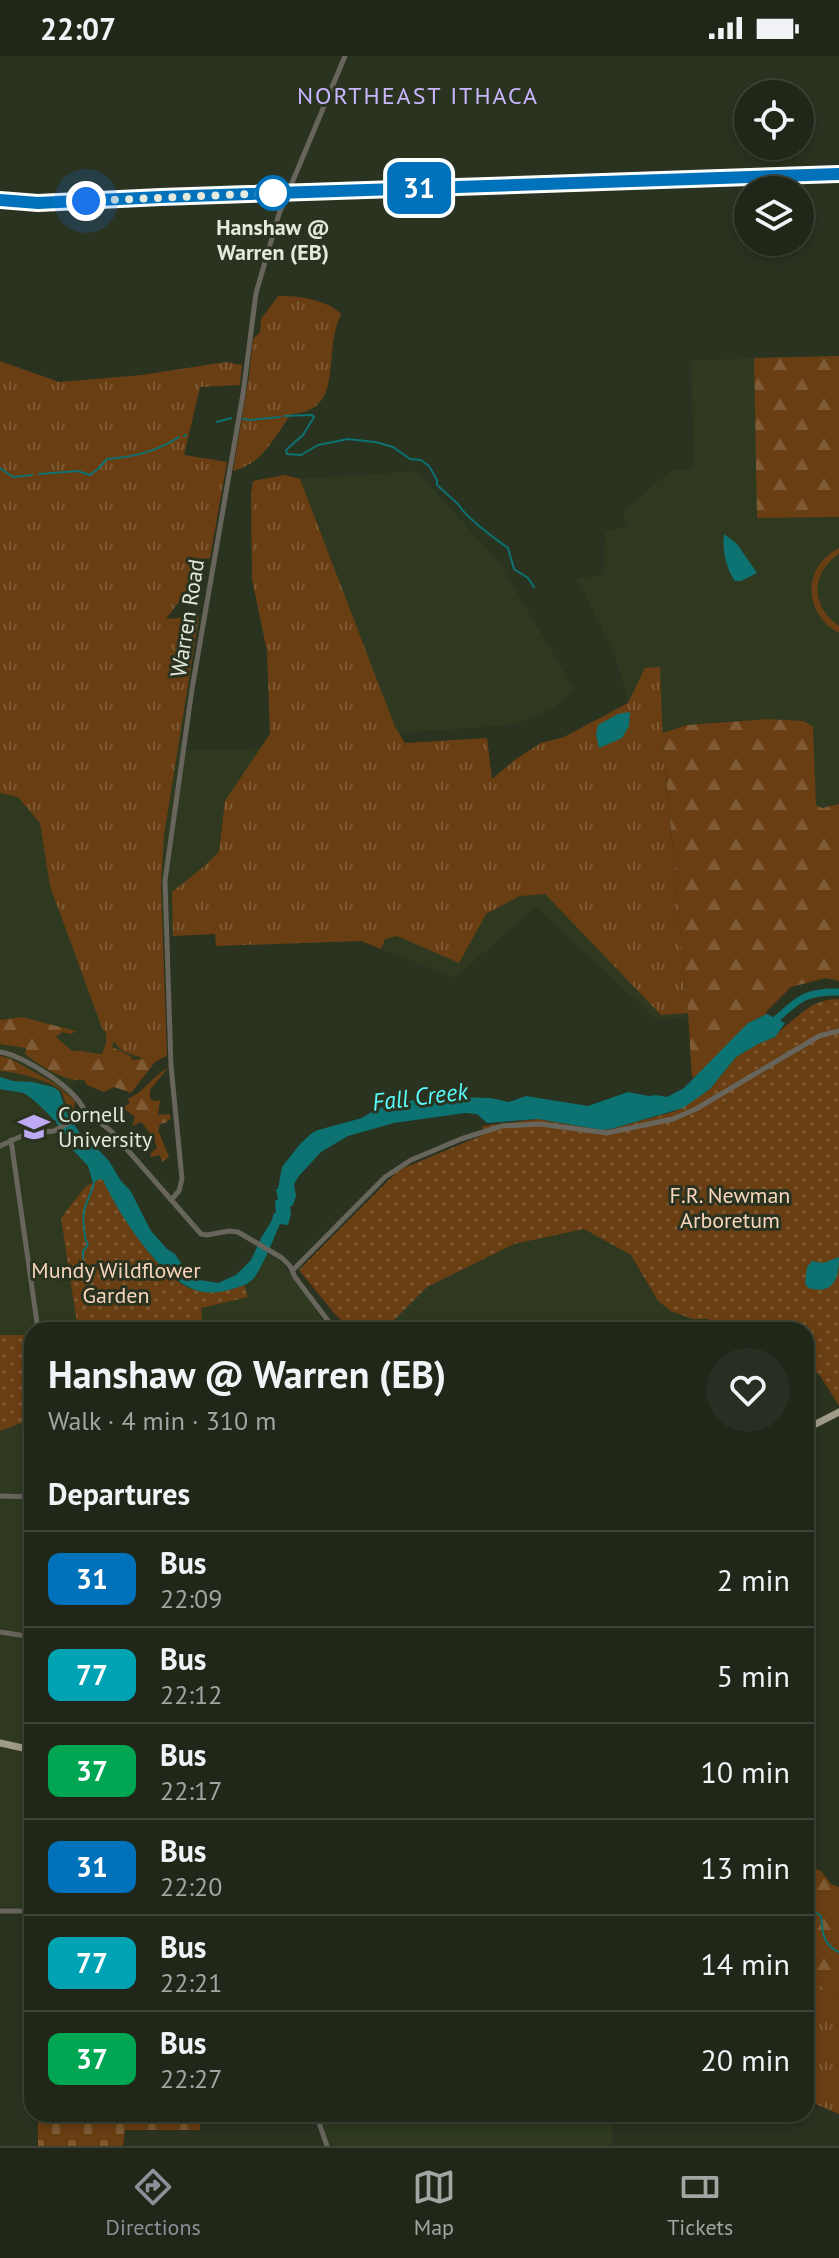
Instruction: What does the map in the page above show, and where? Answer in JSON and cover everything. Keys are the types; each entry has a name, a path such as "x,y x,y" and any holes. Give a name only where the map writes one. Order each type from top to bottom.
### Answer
{"main road":[{"path":"814,1425 839,1412"},
{"path":"0,1743 24,1748"}],"street":[{"name":"Warren Road","path":"171,1200 179,1191 182,1179 171,1066 165,881 205,607 241,407 256,293 288,193 345,56"},
{"path":"0,200 55,202 839,174"},
{"path":"293,1270 385,1177 411,1160 502,1126 540,1124 607,1133 673,1119 696,1109 819,1036 839,1031"},
{"path":"0,1052 15,1056 56,1079 83,1105 86,1115"},
{"path":"0,1146 26,1134 58,1130 86,1115 97,1119 201,1234 233,1231 245,1234 278,1256 293,1270 329,1322"},
{"path":"11,1140 37,1322"},
{"path":"0,1496 24,1497"},
{"path":"0,1632 24,1636"},
{"path":"0,1911 24,1911"},
{"path":"319,2122 327,2146"}],"shaded area":[{"name":"Cornell University","path":"754,358 758,518 839,517 839,804 821,808 816,806 813,727 804,721 738,720 687,725 662,732 688,1013 685,1018 657,1020 536,907 455,978 361,941 216,946 215,934 163,936 167,1056 148,1060 89,1055 61,1116 188,1282 219,1287 241,1278 262,1251 282,1263 325,1322 24,1322 24,1906 0,1907 0,643 199,616 180,750 261,749 270,733 267,651 252,579 253,481 285,475 300,479 417,471 499,562 575,690 549,711 512,725 399,733 405,744 487,738 492,779 541,743 564,737 628,703 616,658 577,579 604,574 605,531 628,527 623,512 670,471 694,468 691,361"},
{"path":"507,1153 724,1322 343,1322 361,1260"},
{"path":"319,2122 612,2122 612,2146 327,2146"}],"green space":[{"path":"278,296 312,299 329,305 341,314 335,332 328,385 317,405 291,414 260,456 233,471 253,339 260,332 261,319"},
{"path":"839,356 839,517 757,518 754,358"},
{"path":"0,361 59,382 142,375 226,362 242,365 240,385 200,387 184,455 227,462 210,558 199,559 186,592 166,619 199,616 164,835 161,885 167,1056 148,1060 122,1051 102,1028 50,886 40,823 18,797 0,793"},
{"path":"285,475 300,479 395,727 405,743 487,738 492,779 541,743 564,737 628,703 645,668 660,667 663,745 688,1013 661,1015 545,894 520,896 486,914 459,963 397,936 385,939 381,949 361,941 216,946 215,934 173,936 172,892 219,852 225,801 270,734 267,651 252,579 251,495 253,481"},
{"path":"839,548 839,554 823,571 818,590 823,609 839,626 839,633 819,614 812,590 818,566"},
{"path":"767,719 804,721 813,727 816,805 822,808 839,804 839,981 826,978 791,987 767,1014 748,1023 703,1071 692,1078 662,733 687,725"},
{"name":"F.R. Newman Arboretum","path":"839,999 839,1406 819,1374 814,1371 814,1322 717,1322 693,1319 671,1311 658,1301 631,1255 584,1229 514,1244 427,1287 392,1322 343,1322 299,1270 399,1170 485,1134 482,1126 538,1119 602,1130 676,1111 710,1089 736,1057 775,1037 811,1006"},
{"path":"22,1017 76,1031 71,1034 62,1032 56,1037 72,1051 102,1054 106,1034 111,1029 115,1034 112,1047 133,1060 166,1056 155,1062 131,1093 114,1087 104,1092 87,1085 84,1080 61,1076 45,1068 25,1054 26,1048 0,1044 0,1020"},
{"path":"0,1056 54,1083 75,1101 70,1117 58,1088 33,1077 0,1071"},
{"path":"168,1068 150,1090 150,1098 160,1100 158,1115 169,1114 171,1118 160,1124 158,1130 169,1157 162,1162 160,1155 150,1157 157,1148 154,1138 141,1122 132,1126 135,1117 122,1107 129,1104 127,1099"},
{"name":"Mundy Wildflower Garden","path":"103,1180 141,1243 167,1273 181,1283 206,1292 244,1285 248,1297 201,1308 202,1322 77,1322 61,1218 85,1187"},
{"path":"0,1335 24,1335 24,1422 0,1431"},
{"path":"814,1868 821,1871 831,1884 839,1887 839,1998 814,1981"},
{"path":"814,1981 839,1998 839,2114 814,2103"},
{"path":"38,2122 200,2122 200,2130 125,2130 123,2146 38,2146"}],"water":[{"path":"724,534 737,544 757,573 735,581 725,559"},
{"path":"630,712 629,726 622,738 599,748 596,735 598,725 618,714"},
{"path":"767,1014 785,1023 775,1037 736,1057 710,1089 683,1108 611,1129 538,1119 487,1123 477,1114 465,1113 394,1123 348,1136 321,1152 299,1176 294,1184 296,1196 290,1207 288,1225 280,1224 252,1280 216,1292 193,1289 166,1271 140,1242 103,1180 93,1183 88,1166 70,1147 69,1139 51,1117 25,1094 0,1089 0,1077 32,1082 59,1091 68,1116 82,1136 109,1161 130,1190 151,1231 175,1254 189,1276 218,1283 236,1275 251,1260 276,1213 276,1189 282,1167 300,1144 318,1130 362,1118 376,1109 418,1099 490,1098 509,1102 526,1096 588,1106 628,1092 667,1097 684,1088 748,1023"},
{"path":"839,1257 836,1278 829,1287 817,1290 808,1288 805,1283 807,1267 812,1261 823,1263"}],"waterway":[{"path":"284,416 314,417 303,435 286,450 287,454 301,455 318,445 348,439 393,447 410,459 421,460 429,466 437,485 474,522 508,548 514,569 528,578 534,587"},
{"path":"243,419 280,417"},
{"path":"217,422 231,418"},
{"path":"39,474 78,471 90,475 107,459 144,453 179,437"},
{"path":"0,468 13,477 32,475"},
{"name":"Fall Creek","path":"772,1023 801,999 817,993 839,992"},
{"path":"83,1258 83,1251 88,1245 84,1213 94,1182"},
{"path":"814,1911 821,1916 827,1942 839,1952"}],"bus line":[{"name":"31","path":"0,200 24,203 839,174"}],"place":[{"name":"Hanshaw @ Warren (EB)","path":"273,193"},
{"name":"Cornell University","path":"34,1127"}],"district":[{"name":"NORTHEAST ITHACA","path":"418,96"}],"route":[{"path":"86,201 273,193"}]}
